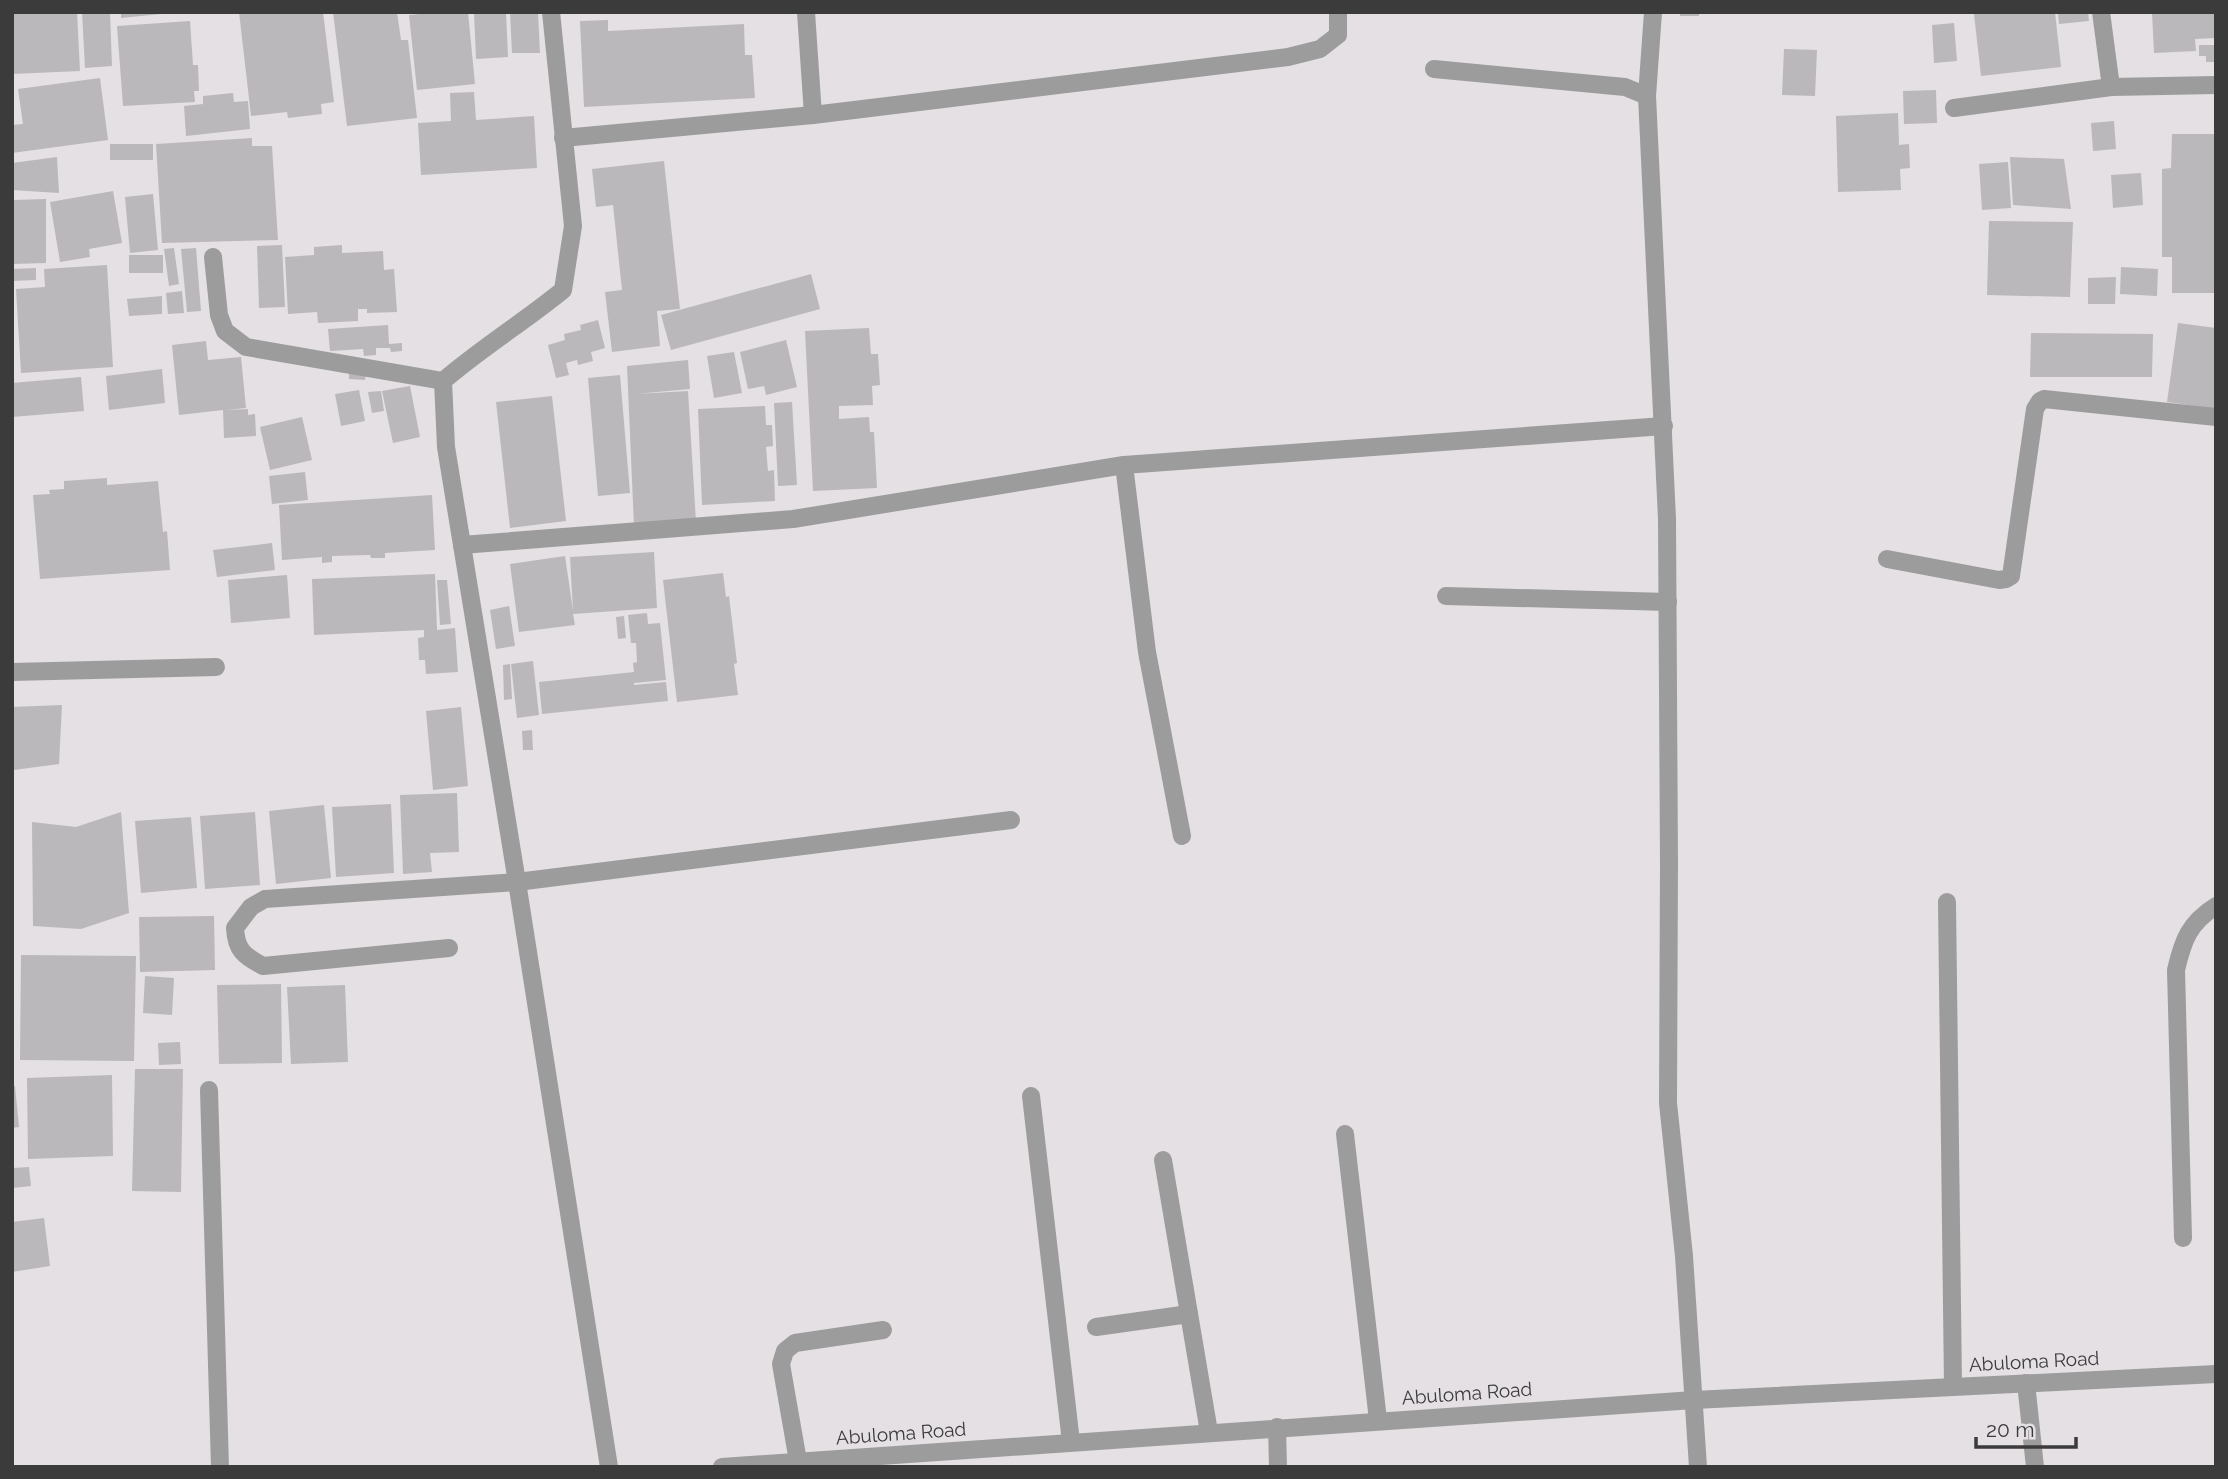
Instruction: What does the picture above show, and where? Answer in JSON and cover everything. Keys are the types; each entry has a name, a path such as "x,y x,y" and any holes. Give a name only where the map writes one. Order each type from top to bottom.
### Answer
{"street":[{"path":"213,257 219,315 225,331 246,347 443,381 563,290 573,226 551,12"},
{"path":"806,12 813,115"},
{"path":"563,138 813,115 1288,57 1320,49 1338,35 1338,12"},
{"path":"1653,12 1647,96 1664,426 1668,602 1668,1103 1684,1256 1698,1467"},
{"path":"2101,12 2112,87"},
{"path":"1434,69 1625,87 1647,96"},
{"path":"1954,108 2112,87 2216,85"},
{"path":"443,381 446,447 609,1467"},
{"path":"1887,559 1999,580 2011,576 2035,409 2044,399 2216,417"},
{"path":"462,545 793,519 1124,465 1664,426"},
{"path":"1124,465 1147,652 1182,836"},
{"path":"1447,596 1668,602"},
{"path":"12,672 216,667"},
{"path":"449,948 263,966 241,951 235,940 235,928 251,907 265,899 517,882 1011,820"},
{"path":"1947,902 1953,1386"},
{"path":"2183,1238 2176,970 2183,942 2198,917 2216,906"},
{"path":"209,1090 220,1467"},
{"path":"1031,1096 1071,1442"},
{"path":"1345,1134 1378,1420"},
{"path":"1163,1160 1209,1432"},
{"path":"1096,1328 1189,1314"},
{"path":"798,1461 781,1364 785,1350 795,1343 883,1330"},
{"name":"Abuloma Road","path":"722,1467 798,1461 839,1463 949,1459 1071,1442 1694,1400 2216,1374"},
{"path":"2026,1382 2035,1467"},
{"path":"1277,1427 1278,1467"}],"building":[{"path":"12,12 77,12 80,71 12,74"},
{"path":"82,12 110,12 112,66 85,68"},
{"path":"121,12 161,12 161,14 121,18"},
{"path":"239,12 323,12 334,102 321,104 322,114 288,118 287,112 251,116"},
{"path":"333,12 397,12 401,40 408,40 417,118 347,126"},
{"path":"468,12 475,84 417,90 409,15"},
{"path":"474,12 506,12 508,57 476,59"},
{"path":"510,12 538,12 540,53 512,53"},
{"path":"1680,12 1699,12 1699,16 1680,16"},
{"path":"2055,12 2061,67 1981,76 1974,14"},
{"path":"2058,12 2088,12 2089,21 2059,24"},
{"path":"2152,12 2216,12 2216,38 2195,39 2196,51 2154,53"},
{"path":"608,20 608,31 744,24 745,55 752,55 755,98 584,107 580,21"},
{"path":"190,21 193,65 198,65 199,91 194,91 195,102 123,106 117,26"},
{"path":"1954,23 1957,61 1934,63 1932,25"},
{"path":"2199,45 2216,45 2216,62 2206,62 2206,56 2199,56"},
{"path":"1784,49 1817,50 1815,96 1782,95"},
{"path":"100,78 108,140 12,153 12,125 23,124 18,89"},
{"path":"1936,90 1937,123 1904,124 1903,91"},
{"path":"474,92 476,120 534,116 537,168 421,175 418,123 451,121 450,93"},
{"path":"233,93 234,102 248,101 250,129 186,136 184,106 203,104 203,96"},
{"path":"1898,113 1899,145 1909,144 1910,168 1900,169 1901,190 1838,192 1836,116"},
{"path":"2114,121 2116,149 2093,151 2091,123"},
{"path":"2172,134 2216,134 2216,293 2172,293 2172,257 2162,257 2162,169 2171,168"},
{"path":"252,138 252,146 272,146 278,240 162,243 156,144"},
{"path":"110,144 153,144 153,160 110,160"},
{"path":"57,157 59,193 12,190 12,163"},
{"path":"2010,157 2064,159 2071,209 2013,205"},
{"path":"664,161 680,309 657,311 660,346 612,352 605,292 622,290 613,205 596,207 592,169"},
{"path":"2008,162 2011,208 1982,210 1979,164"},
{"path":"2141,173 2143,205 2113,208 2111,175"},
{"path":"113,191 122,243 89,249 90,257 60,262 50,202"},
{"path":"153,194 158,250 130,253 125,197"},
{"path":"46,199 46,263 12,264 12,200"},
{"path":"1989,221 2073,222 2070,297 1987,295"},
{"path":"282,245 285,307 259,308 257,246"},
{"path":"342,245 342,253 383,251 384,270 394,269 397,312 367,313 367,309 358,309 358,321 318,323 317,312 288,314 285,257 314,255 314,247"},
{"path":"174,248 179,284 169,286 164,249"},
{"path":"196,248 201,311 187,312 181,249"},
{"path":"129,255 163,255 163,273 129,273"},
{"path":"107,265 113,367 21,373 16,289 45,287 44,269"},
{"path":"2121,267 2158,269 2157,296 2120,294"},
{"path":"36,268 36,280 12,281 12,269"},
{"path":"811,274 820,309 671,350 661,315"},
{"path":"2116,277 2115,304 2088,304 2088,278"},
{"path":"182,291 184,313 168,314 166,293"},
{"path":"162,296 162,314 129,316 127,299"},
{"path":"598,320 605,348 591,352 593,361 578,365 577,360 566,363 569,375 556,378 548,345 565,340 564,334 581,330 580,325"},
{"path":"2178,323 2216,328 2216,409 2167,402"},
{"path":"388,325 389,344 402,343 402,351 391,352 390,348 376,348 376,355 364,356 363,349 330,351 328,329"},
{"path":"869,328 871,354 878,354 880,385 872,386 873,405 839,406 839,419 869,417 870,432 874,432 877,488 813,491 805,331"},
{"path":"2031,333 2153,334 2152,377 2030,377"},
{"path":"786,340 797,387 766,395 764,386 748,389 740,352"},
{"path":"206,341 208,360 241,357 246,408 226,410 248,409 248,415 255,414 256,436 224,438 223,410 179,415 172,345"},
{"path":"734,352 742,393 714,398 707,356"},
{"path":"688,360 690,389 635,394 688,391 696,522 634,526 627,366"},
{"path":"162,369 165,403 109,410 106,376"},
{"path":"349,373 366,374 365,380 349,379"},
{"path":"620,375 630,493 598,496 588,378"},
{"path":"81,377 84,411 12,417 12,383"},
{"path":"410,386 420,437 393,443 382,391"},
{"path":"359,390 365,421 341,426 335,394"},
{"path":"381,391 384,411 372,413 368,392"},
{"path":"552,396 566,521 510,528 496,402"},
{"path":"792,402 797,485 778,486 774,403"},
{"path":"765,406 766,425 772,425 773,446 766,447 768,471 774,470 775,501 702,505 698,409"},
{"path":"302,417 312,460 270,470 260,427"},
{"path":"305,472 308,500 272,504 269,476"},
{"path":"107,478 107,485 158,481 163,532 167,531 170,570 40,579 33,495 50,494 49,490 64,489 64,481"},
{"path":"432,495 435,550 385,553 385,558 371,558 370,555 332,556 332,562 322,563 322,557 282,560 279,505"},
{"path":"272,543 275,570 217,577 213,550"},
{"path":"654,552 657,608 573,614 575,625 519,632 510,564 565,556 573,611 570,557"},
{"path":"723,573 726,597 729,596 738,695 677,702 663,580"},
{"path":"435,574 437,630 455,628 458,672 426,674 425,660 419,660 418,638 424,637 424,630 314,635 312,579"},
{"path":"287,575 290,618 231,623 228,580"},
{"path":"437,580 447,580 451,624 440,625"},
{"path":"509,606 515,646 496,649 490,610"},
{"path":"647,613 648,624 660,623 666,680 634,685 666,682 668,701 542,714 539,682 634,672 633,663 637,662 636,643 631,643 628,615"},
{"path":"624,616 626,638 618,639 616,617"},
{"path":"533,661 539,715 517,718 511,664"},
{"path":"510,664 512,699 504,700 503,665"},
{"path":"62,705 59,764 14,770 12,707"},
{"path":"461,707 468,786 433,790 426,711"},
{"path":"532,730 533,750 523,750 522,731"},
{"path":"457,793 459,852 430,853 432,872 403,874 400,795"},
{"path":"391,804 394,873 336,877 332,807"},
{"path":"324,805 331,878 276,884 269,811"},
{"path":"121,812 129,913 81,929 33,926 32,822 76,827"},
{"path":"255,812 260,885 205,889 200,816"},
{"path":"191,817 197,888 141,893 135,821"},
{"path":"214,916 215,970 140,972 139,917"},
{"path":"21,955 136,956 134,1061 20,1060"},
{"path":"145,976 174,978 172,1015 143,1013"},
{"path":"281,984 282,1063 219,1064 217,985"},
{"path":"345,985 348,1062 291,1064 287,987"},
{"path":"180,1042 181,1064 159,1065 158,1043"},
{"path":"135,1069 183,1069 181,1192 132,1191"},
{"path":"112,1075 113,1156 28,1159 27,1078"},
{"path":"12,1086 15,1086 19,1127 12,1128"},
{"path":"29,1167 31,1186 12,1188 12,1168"},
{"path":"44,1218 50,1266 12,1272 12,1222"}]}
